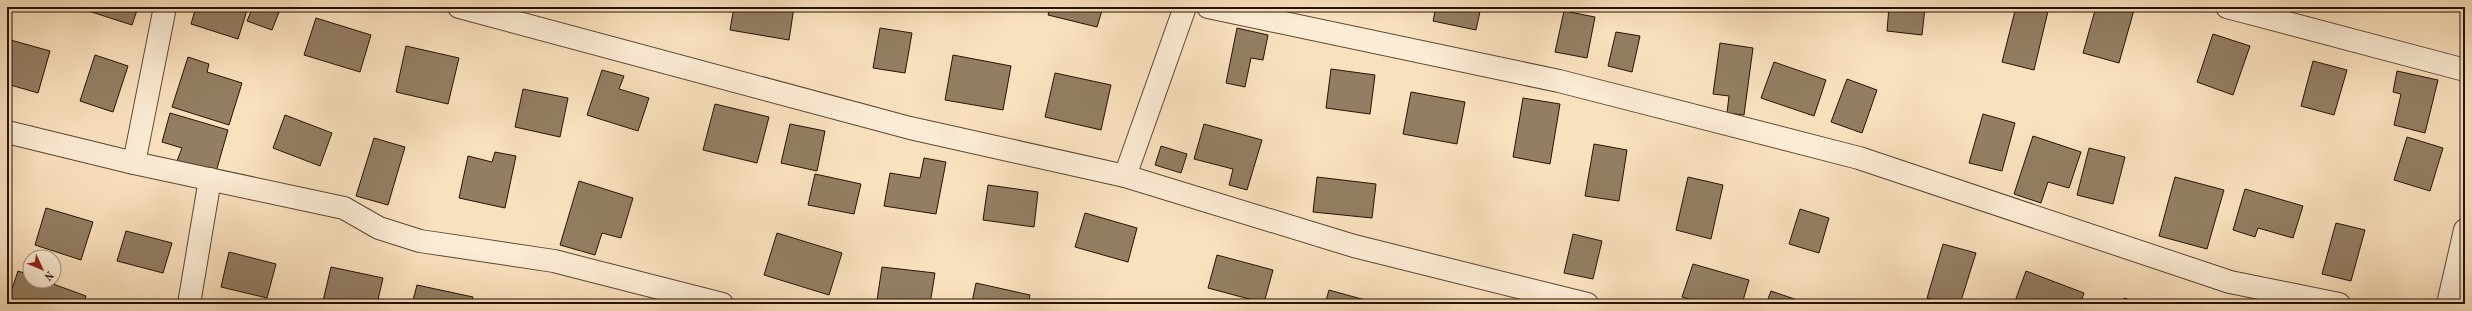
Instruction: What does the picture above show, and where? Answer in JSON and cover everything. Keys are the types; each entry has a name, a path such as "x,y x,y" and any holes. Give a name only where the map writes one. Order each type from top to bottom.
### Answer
{"street":[{"path":"134,163 165,7"},
{"path":"459,7 910,128 1125,176 1354,246 1587,304"},
{"path":"1125,176 1185,7"},
{"path":"1208,7 1559,80 1859,158 2230,282 2339,304"},
{"path":"2227,7 2465,70"},
{"path":"7,132 134,163 344,208 379,228 420,241 554,261 722,304"},
{"path":"189,304 210,179"},
{"path":"2448,304 2465,230"}],"building":[{"path":"76,7 138,7 132,25"},
{"path":"196,7 248,7 238,39 191,24"},
{"path":"253,7 281,7 272,30 247,21"},
{"path":"734,7 794,7 789,40 730,30"},
{"path":"1050,7 1103,7 1097,27 1048,15"},
{"path":"1436,7 1481,7 1476,30 1433,21"},
{"path":"1889,7 1925,7 1922,35 1887,31"},
{"path":"2016,7 2049,7 2034,70 2002,62"},
{"path":"2096,7 2122,7 2134,10 2119,63 2083,53"},
{"path":"1564,11 1595,17 1587,58 1555,52"},
{"path":"316,18 371,35 360,72 304,55"},
{"path":"880,28 912,33 905,73 873,68"},
{"path":"1237,28 1268,35 1263,60 1251,58 1245,87 1226,83"},
{"path":"1616,32 1640,36 1632,72 1608,66"},
{"path":"2213,34 2250,46 2233,95 2197,82"},
{"path":"7,39 50,51 38,93 7,84"},
{"path":"1720,43 1753,48 1744,115 1727,113 1729,96 1713,94"},
{"path":"406,46 459,58 448,104 396,92"},
{"path":"95,55 128,66 113,112 80,101"},
{"path":"953,55 1011,66 1003,110 945,100"},
{"path":"188,57 209,64 207,72 242,83 229,125 172,107"},
{"path":"2313,61 2347,70 2334,115 2301,106"},
{"path":"1774,62 1826,80 1814,116 1761,98"},
{"path":"1331,69 1375,75 1370,114 1326,108"},
{"path":"602,70 624,76 619,89 649,98 638,131 587,115"},
{"path":"2397,71 2438,80 2425,133 2394,125 2401,94 2393,92"},
{"path":"1055,73 1111,85 1101,130 1045,117"},
{"path":"1847,79 1877,90 1862,133 1831,122"},
{"path":"523,89 568,98 560,137 515,127"},
{"path":"1411,92 1465,102 1457,144 1403,134"},
{"path":"1523,98 1560,104 1550,164 1513,157"},
{"path":"715,104 769,117 757,163 703,150"},
{"path":"170,113 228,130 216,172 177,161 182,148 162,142"},
{"path":"1983,114 2015,123 2002,171 1969,163"},
{"path":"285,115 332,133 320,166 273,148"},
{"path":"790,124 825,131 817,171 781,163"},
{"path":"1204,124 1262,140 1247,190 1229,185 1233,169 1194,159"},
{"path":"2033,136 2081,152 2069,188 2048,182 2041,203 2014,194"},
{"path":"2407,137 2443,148 2430,191 2394,180"},
{"path":"374,138 405,147 388,205 356,196"},
{"path":"1594,144 1627,150 1619,201 1585,196"},
{"path":"1161,146 1187,154 1181,173 1155,165"},
{"path":"2089,148 2125,157 2113,204 2077,195"},
{"path":"495,152 516,156 505,208 459,198 468,156 492,162"},
{"path":"924,158 946,162 936,214 884,206 890,173 920,178"},
{"path":"815,174 861,184 854,214 808,205"},
{"path":"1317,177 1376,184 1372,218 1313,212"},
{"path":"1688,177 1723,185 1711,239 1676,230"},
{"path":"2175,177 2224,190 2207,249 2159,236"},
{"path":"579,181 633,198 621,238 602,233 595,255 560,245"},
{"path":"988,185 1038,192 1034,227 983,220"},
{"path":"2245,189 2303,206 2293,238 2258,228 2255,237 2233,230"},
{"path":"46,208 93,222 81,260 62,254 62,249 47,249 35,245"},
{"path":"1800,209 1829,218 1819,253 1789,244"},
{"path":"1085,213 1137,228 1128,262 1075,247"},
{"path":"2336,223 2365,230 2351,281 2322,274"},
{"path":"126,231 172,243 163,273 117,261"},
{"path":"777,233 842,253 829,295 764,275"},
{"path":"1573,234 1602,241 1593,279 1564,273"},
{"path":"1943,244 1976,253 1960,304 1946,304 1927,298"},
{"path":"229,252 276,264 267,298 221,287"},
{"path":"1217,255 1273,270 1264,303 1208,288"},
{"path":"1693,264 1749,280 1742,304 1705,304 1682,297"},
{"path":"331,267 383,278 377,304 339,304 323,301"},
{"path":"882,267 935,273 930,304 877,300"},
{"path":"18,271 22,272 22,289 62,289 62,287 86,296 83,304 7,304"},
{"path":"2026,271 2084,293 2080,304 2014,304"},
{"path":"976,283 1030,295 1028,304 972,302"},
{"path":"417,285 473,297 471,304 412,304"},
{"path":"1329,290 1376,303 1376,304 1325,304"},
{"path":"1771,291 1809,304 1766,304"},
{"path":"2124,298 2143,304 2123,304"}]}
